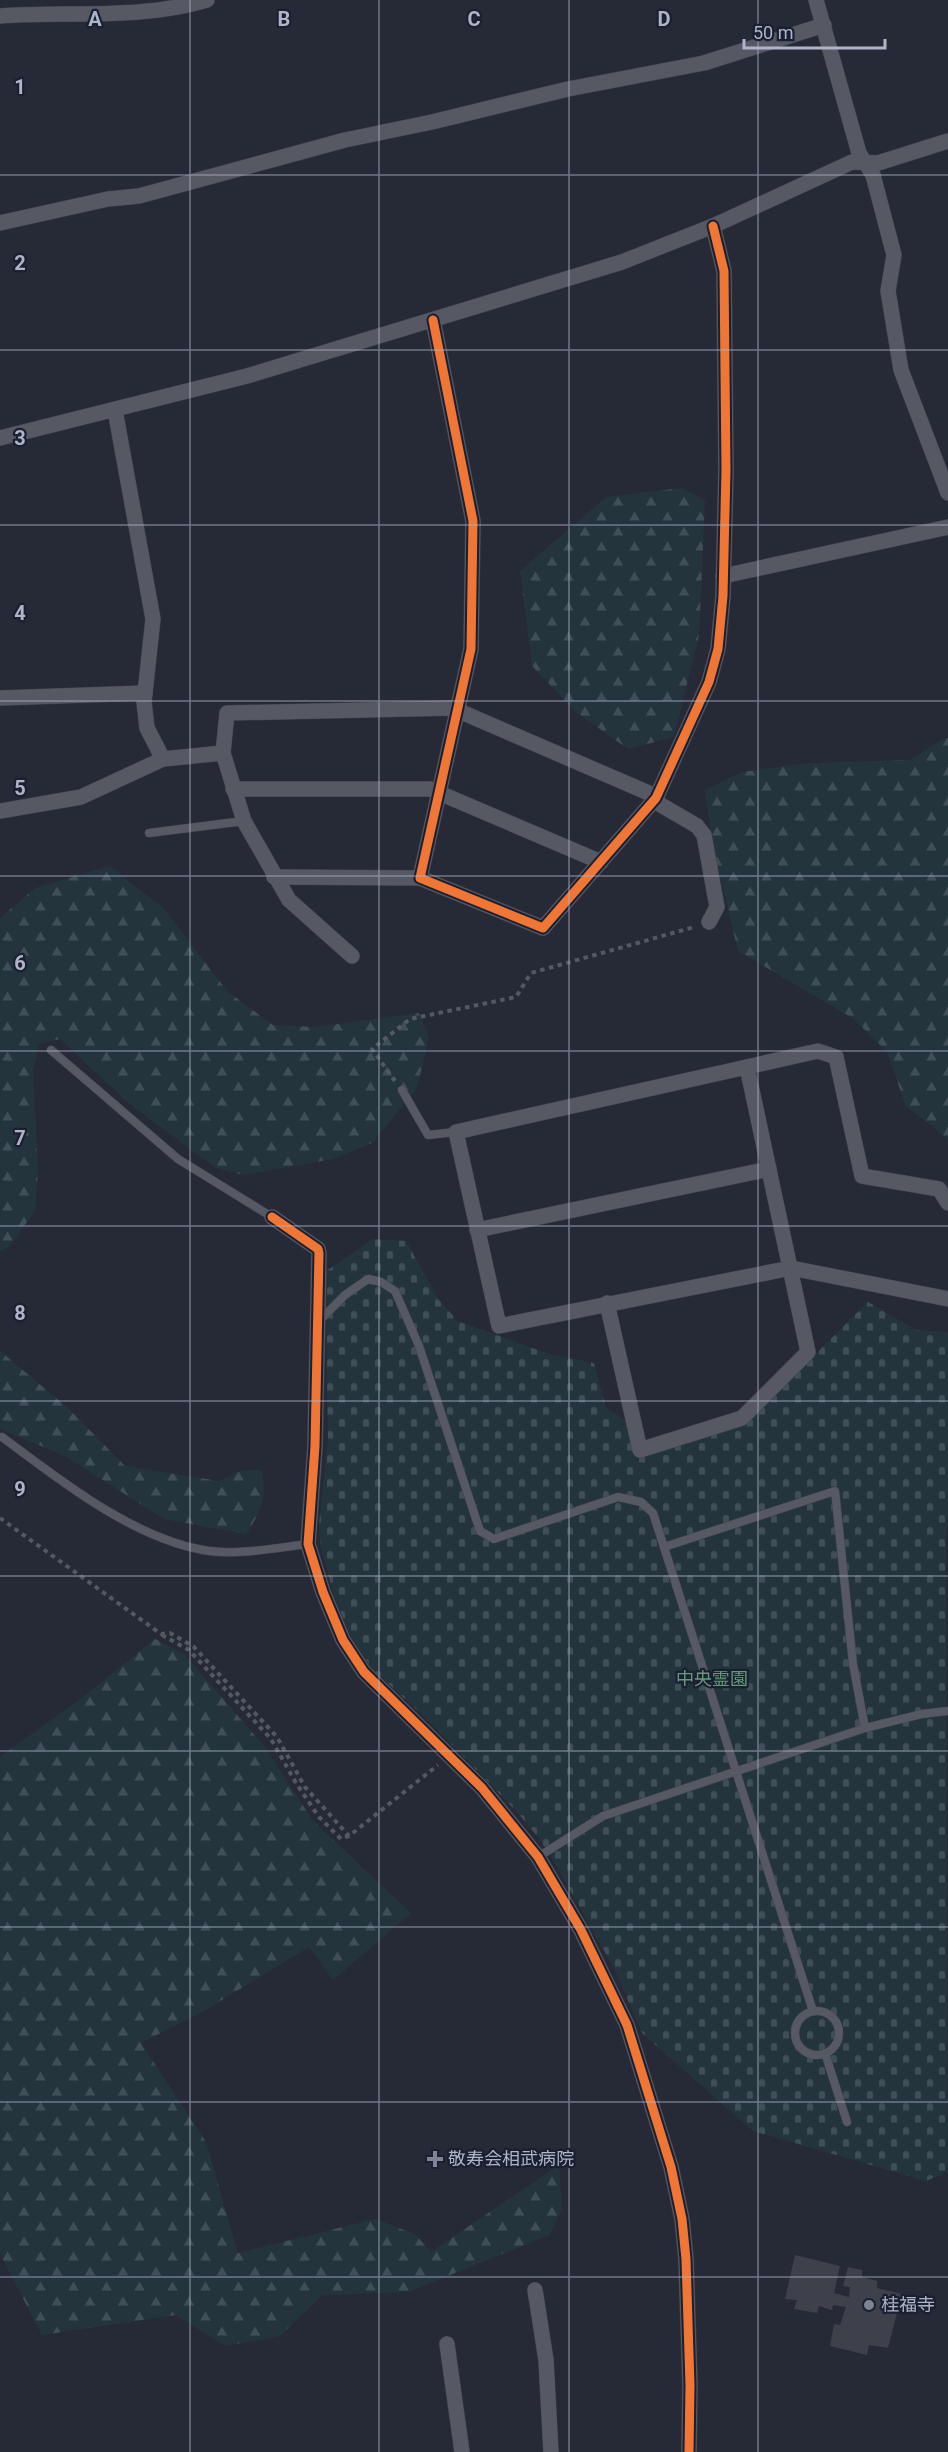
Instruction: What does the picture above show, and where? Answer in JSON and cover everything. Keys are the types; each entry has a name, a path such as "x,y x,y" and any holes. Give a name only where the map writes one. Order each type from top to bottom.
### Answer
{"street":[{"path":"0,16 45,13 128,14 207,0"},
{"path":"816,0 859,153 873,175 894,255 888,291 901,370 948,493"},
{"path":"0,223 108,200 139,196 345,140 432,122 568,89 704,63 824,25"},
{"path":"0,438 247,376 622,262 713,226 852,162 878,163 948,141"},
{"path":"274,877 420,878 543,928 656,798 709,682 718,649 726,470 724,271 713,226"},
{"path":"420,878 471,649 473,521 433,320"},
{"path":"115,410 153,618 146,693 147,728 163,759"},
{"path":"723,576 948,527"},
{"path":"0,698 146,693"},
{"path":"352,956 289,900 244,821 223,753 227,713 452,708 656,798 661,805 697,826 704,835 717,907 709,922"},
{"path":"0,811 81,797 163,759 223,753"},
{"path":"233,789 430,789 601,862"},
{"path":"948,1203 939,1189 862,1176 836,1058 818,1051 456,1132 498,1326 790,1268 948,1299"},
{"path":"607,1304 640,1450 742,1418 808,1352 747,1067"},
{"path":"477,1230 769,1169"},
{"path":"272,1218 318,1249 319,1321 315,1446 308,1544 323,1592 343,1640 359,1664 482,1788 538,1857 581,1930 627,2025 671,2167 686,2259 690,2385 689,2452"},
{"path":"535,2290 546,2360 551,2452"},
{"path":"447,2344 462,2452"}],"lane":[{"path":"149,833 244,821"},
{"path":"51,1050 178,1159 272,1218"},
{"path":"402,1090 428,1135 456,1132"},
{"path":"319,1321 345,1295 368,1279 381,1282 395,1291 419,1346 480,1531 494,1539 624,1496 641,1502 650,1509 738,1773 813,2011"},
{"path":"2,1437 51,1473 135,1526 171,1542 205,1551 240,1551 308,1544"},
{"path":"664,1547 835,1491 853,1664 865,1728"},
{"path":"538,1857 603,1816 738,1773 865,1728 922,1714 948,1711"},
{"path":"813,2011 828,2014 839,2029 836,2043 825,2054 807,2052 795,2037 800,2019 813,2011"},
{"path":"825,2054 847,2122"}],"path":[{"path":"402,1090 372,1049 410,1019 516,997 531,973 709,922"},
{"path":"0,1518 161,1634 189,1650 270,1739 296,1783 320,1817 341,1839 349,1836 450,1755"},
{"path":"161,1634 170,1634 194,1647 277,1737 305,1787 349,1836"}],"green space":[{"path":"681,488 705,500 699,635 674,737 628,749 576,712 532,666 520,571 606,497"},
{"path":"948,738 948,1139 905,1105 888,1053 854,1019 738,951 713,846 705,790 742,772 808,763 910,760"},
{"path":"110,866 164,909 227,991 273,1025 315,1027 419,1013 429,1037 417,1088 372,1143 333,1159 243,1175 216,1168 131,1105 60,1039 39,1044 33,1071 38,1172 35,1211 9,1247 0,1251 0,918 35,888"},
{"name":"中央霊園","path":"373,1239 406,1241 438,1299 458,1321 549,1354 594,1363 606,1408 631,1424 637,1454 745,1424 868,1302 916,1330 948,1332 948,1520 946,1531 948,2172 926,2181 753,2131 642,2033 615,1970 537,1836 517,1812 428,1720 372,1669 349,1633 334,1596 321,1548 319,1524 328,1438 325,1272"},
{"path":"0,1351 68,1408 125,1466 219,1481 242,1470 261,1470 264,1488 262,1504 246,1534 164,1519 65,1456 0,1429"},
{"path":"155,1639 184,1654 265,1747 313,1821 411,1913 333,1980 309,1947 202,2012 141,2043 206,2142 238,2253 375,2219 415,2234 431,2252 559,2165 562,2209 549,2235 408,2292 322,2295 280,2336 225,2346 176,2315 42,2335 0,2254 0,1757 83,1697"}],"building":[{"name":"桂福寺","path":"795,2255 840,2266 834,2293 849,2297 850,2287 843,2286 848,2267 862,2270 862,2277 877,2281 877,2288 902,2294 888,2348 869,2345 867,2355 830,2346 834,2324 840,2325 846,2307 833,2305 832,2310 819,2306 817,2313 794,2309 797,2300 785,2299"}],"cycle path":[{"path":"433,320 473,521 471,649 420,878 543,928 656,798 709,682 718,649 723,596 726,470 724,271 713,226"},
{"path":"272,1217 318,1249 319,1253 315,1446 308,1544 323,1592 343,1640 364,1672 482,1788 538,1857 581,1930 627,2025 671,2167 682,2219 686,2259 690,2385 689,2452"}],"place":[{"name":"敬寿会相武病院","path":"435,2159"},
{"name":"桂福寺","path":"869,2305"}]}
